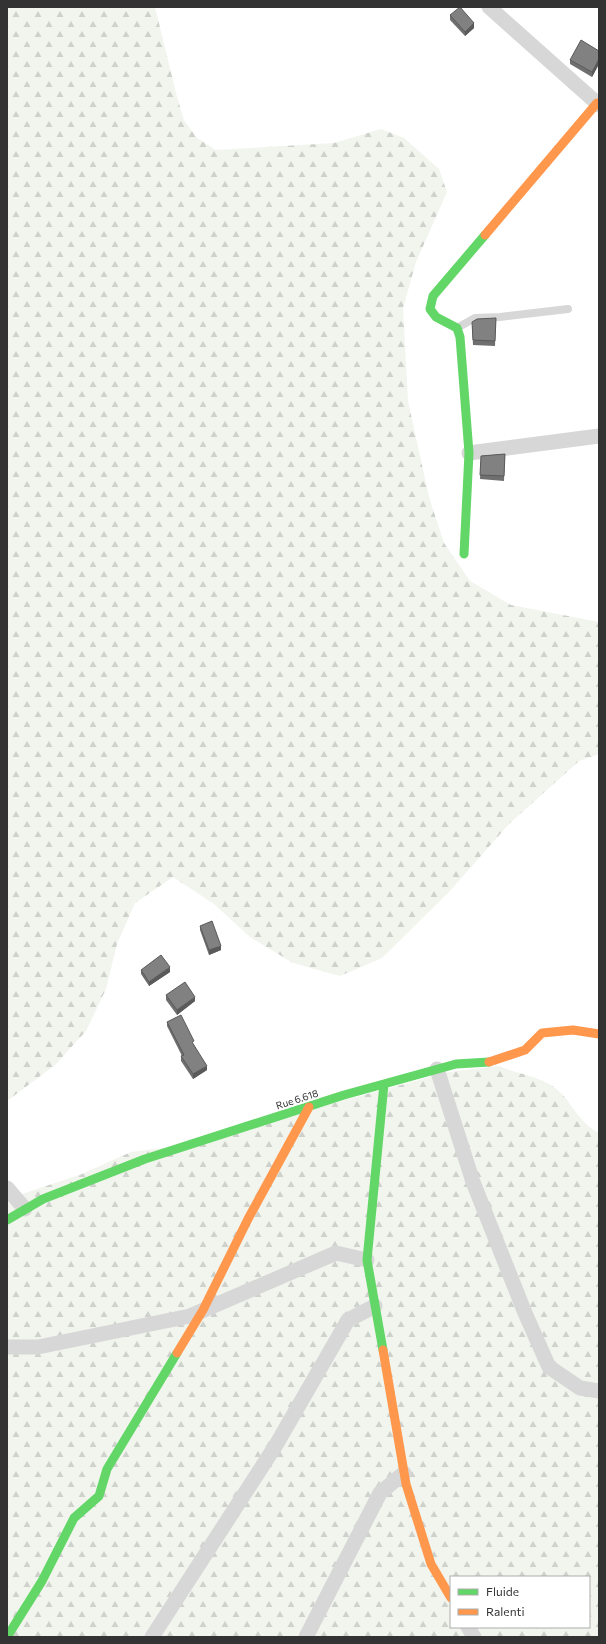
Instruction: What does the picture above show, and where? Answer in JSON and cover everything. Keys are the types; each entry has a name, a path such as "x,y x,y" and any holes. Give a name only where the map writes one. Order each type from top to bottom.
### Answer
{"street":[{"path":"464,554 469,453 460,337 457,328 436,318 430,309 433,296 598,104 489,7"},
{"path":"469,453 599,436"},
{"name":"Rue 6.618","path":"7,1220 43,1199 145,1159 309,1107 437,1069 456,1064 490,1062 524,1050 542,1033 574,1030 599,1034"},
{"path":"437,1069 473,1182 525,1314 549,1367 580,1388 599,1391"},
{"path":"384,1084 367,1260 406,1484 431,1564 450,1596"},
{"path":"7,1637 42,1581 74,1518 99,1496 107,1469 203,1310 248,1219 309,1107"},
{"path":"7,1188 25,1209"},
{"path":"7,1347 38,1346 190,1316 336,1253 367,1260"},
{"path":"152,1637 276,1445 348,1320 375,1306"},
{"path":"306,1637 380,1493 404,1473"},
{"path":"469,1628 474,1637"}],"lane":[{"path":"457,328 475,318 500,317 568,309"}],"green space":[{"path":"7,7 155,7 184,120 197,138 216,150 334,143 381,129 404,138 439,169 447,192 416,262 403,308 408,401 429,497 444,543 470,581 511,605 599,622 599,754 579,761 509,824 449,892 382,958 340,976 293,963 250,937 214,904 173,877 135,903 117,944 106,989 86,1031 55,1065 7,1101"},
{"path":"499,1066 532,1076 554,1087 561,1093 582,1120 599,1133 599,1637 7,1637 7,1199 82,1174 131,1152 170,1147 449,1072"}],"building":[{"path":"460,7 474,23 465,32 450,15"},
{"path":"581,40 599,51 599,59 592,72 570,60"},
{"path":"496,318 495,341 473,340 472,322 477,319"},
{"path":"505,454 504,476 480,475 481,456"},
{"path":"212,921 221,946 209,950 200,926"},
{"path":"161,955 170,967 149,982 141,970"},
{"path":"185,982 195,997 177,1010 166,995"},
{"path":"181,1015 194,1041 192,1042 207,1066 193,1074 181,1056 184,1055 167,1022"}],"traffic: fast":[{"path":"464,554 469,453 460,337 457,328 436,317 430,309 433,296 485,235"},
{"path":"7,1220 43,1199 145,1159 344,1095 456,1064 489,1062"},
{"path":"383,1350 367,1260 384,1084"},
{"path":"7,1637 42,1581 74,1518 99,1496 107,1469 177,1353"}],"traffic: slow":[{"path":"485,235 597,103"},
{"path":"489,1062 525,1050 542,1033 573,1030 599,1034"},
{"path":"177,1353 203,1310 248,1219 309,1107"},
{"path":"383,1350 406,1484 431,1564 450,1596"}]}
